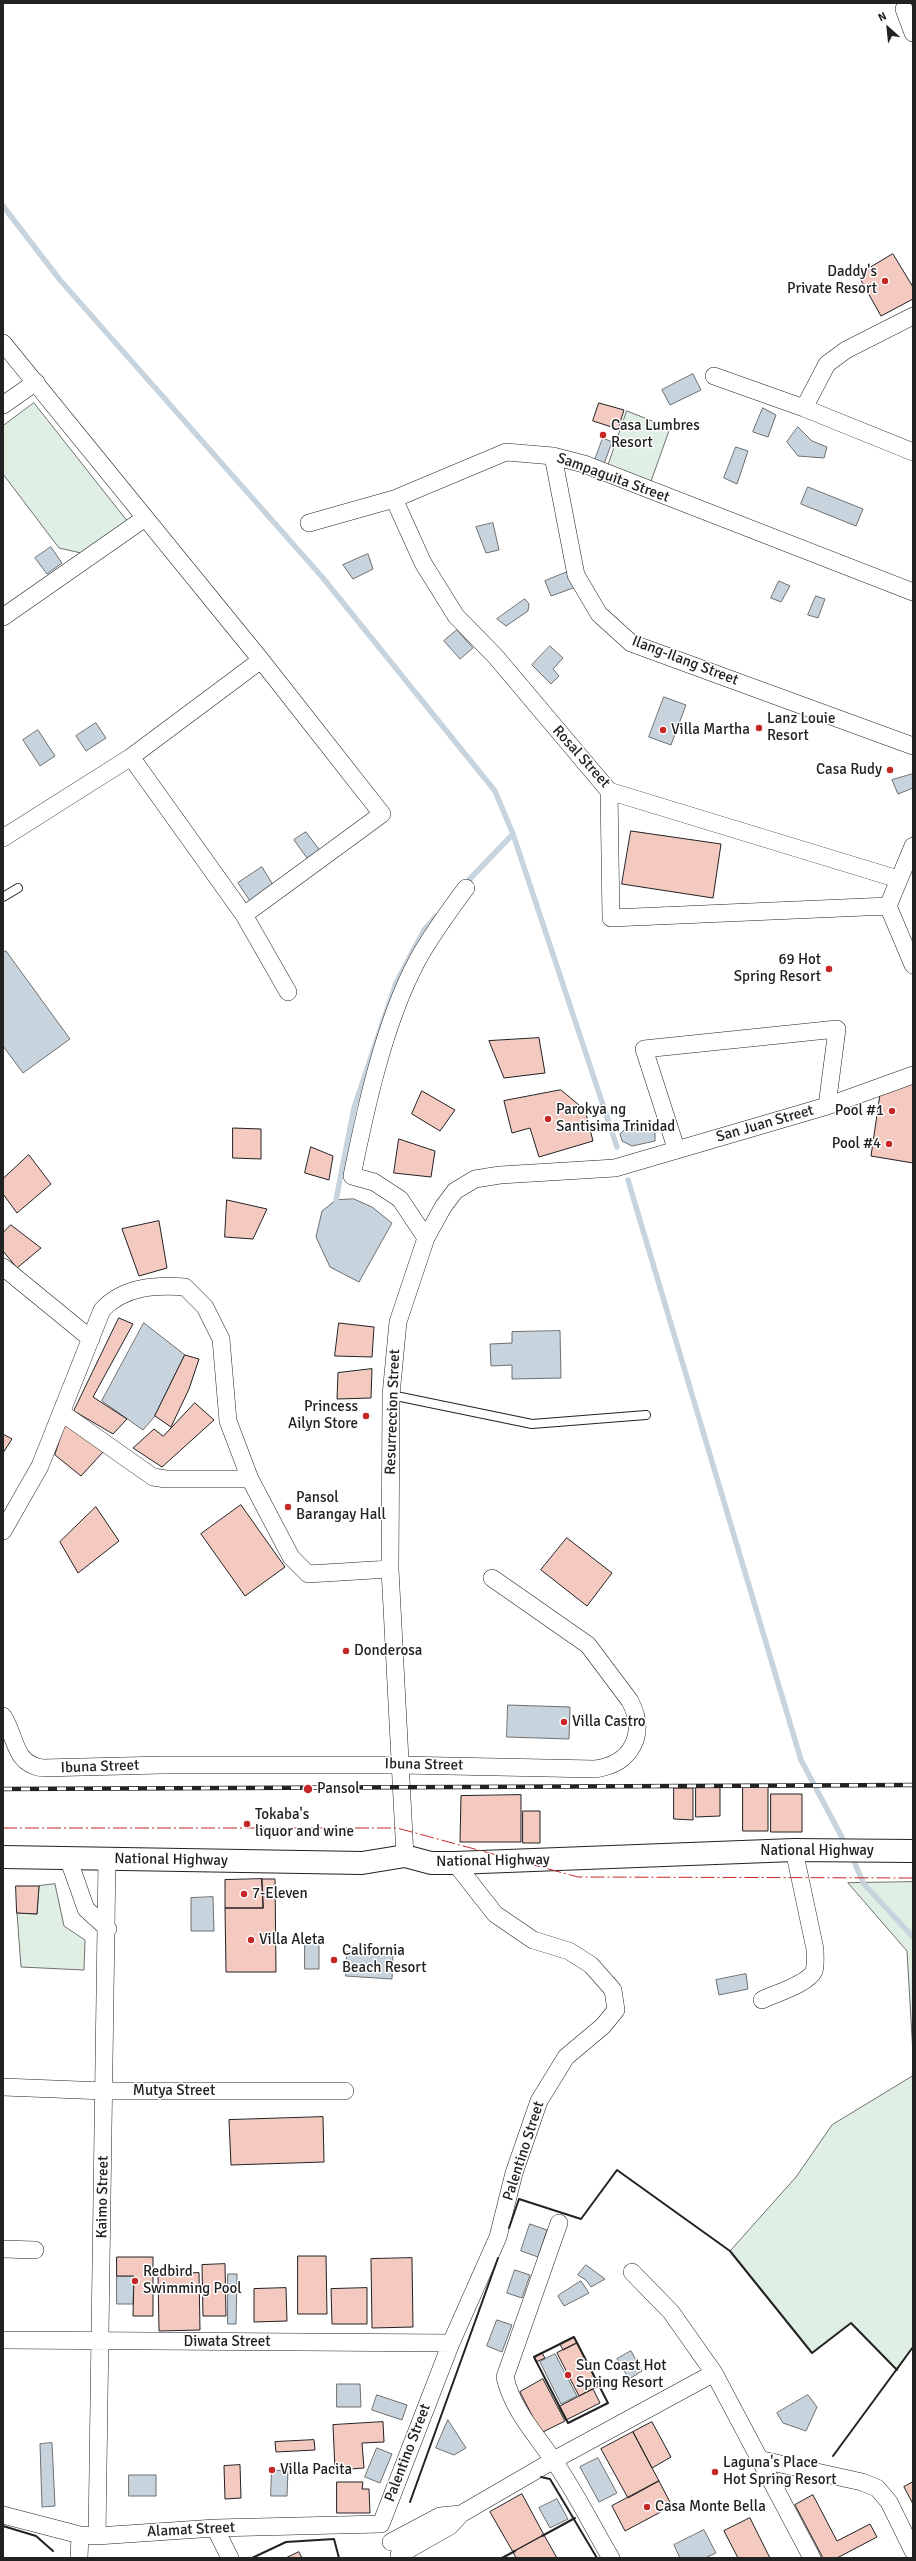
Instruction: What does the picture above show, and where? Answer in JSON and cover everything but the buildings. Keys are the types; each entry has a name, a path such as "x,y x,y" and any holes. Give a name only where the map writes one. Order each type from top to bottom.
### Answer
{"main road":[{"name":"National Highway","path":"3,1857 362,1863 405,1856 431,1863 455,1863 794,1850 913,1851"}],"street":[{"path":"904,9 913,33"},
{"path":"804,408 827,364 846,350 913,316"},
{"path":"3,343 261,660 382,814 244,915"},
{"path":"714,376 804,408 913,452"},
{"path":"3,405 36,382"},
{"name":"Sampaguita Street","path":"309,523 394,499 506,452 553,456 584,464 913,592"},
{"name":"Ilang-Ilang Street","path":"553,456 576,575 599,614 631,643 913,746"},
{"name":"Rosal Street","path":"394,499 423,563 456,616 496,657 609,791 898,879"},
{"path":"3,616 145,518"},
{"path":"3,838 130,756 261,660"},
{"path":"130,756 244,915 288,992"},
{"path":"609,791 611,918 888,906"},
{"path":"913,846 888,906 913,965"},
{"path":"426,1238 400,1198 374,1182 352,1176 366,1109 401,996 421,955 466,888"},
{"path":"676,1148 644,1049 837,1029 827,1106"},
{"name":"San Juan Street","path":"615,1168 676,1148 827,1106 913,1075"},
{"name":"Resurreccion Street","path":"405,1856 390,1569 391,1394 398,1322 426,1238 455,1191 475,1179 500,1175 615,1168"},
{"path":"3,1267 91,1339"},
{"path":"3,1531 40,1466 102,1310 118,1297 135,1289 161,1285 185,1287 205,1307 221,1339 228,1422 250,1479 291,1557 308,1574 390,1569"},
{"path":"62,1413 153,1477 250,1479"},
{"name":"Ibuna Street","path":"3,1716 13,1735 20,1757 32,1766 42,1768 133,1765 400,1764 595,1769 614,1764 629,1752 634,1743 638,1733 636,1711 588,1645 492,1578"},
{"path":"762,2000 807,1979 813,1973 815,1966 816,1949 794,1850"},
{"path":"68,1858 86,1909 108,1929"},
{"name":"Kaimo Street","path":"98,2536 108,1929 107,1859"},
{"name":"Palentino Street","path":"381,2524 451,2343 498,2237 514,2173 539,2101 566,2057 603,2026 616,2010 612,1990 591,1965 569,1951 533,1940 495,1914 455,1863"},
{"name":"Mutya Street","path":"3,2087 105,2090 345,2091"},
{"path":"559,2223 505,2377 511,2396 539,2442 554,2460 611,2558"},
{"path":"3,2249 35,2250"},
{"path":"632,2272 671,2312 714,2373 758,2459 812,2558"},
{"name":"Diwata Street","path":"3,2340 101,2342 451,2343"},
{"path":"381,2524 397,2552 450,2526 461,2514 554,2460 714,2373"},
{"path":"758,2459 862,2482 877,2488 889,2502 913,2551"},
{"name":"Alamat Street","path":"3,2515 80,2535 98,2536 215,2528 381,2524"},
{"path":"215,2528 230,2558"},
{"path":"79,2558 80,2535"}],"lane":[{"path":"3,897 18,888"},
{"path":"391,1394 532,1424 646,1415"}],"green space":[{"path":"34,403 128,522 81,553 59,548 3,474 3,426"},
{"path":"627,411 670,428 650,484 607,469"},
{"path":"913,1882 913,2054 907,1951 848,1883"},
{"path":"55,1884 64,1926 85,1940 84,1970 21,1967 17,1913 37,1914 39,1886"},
{"path":"913,2076 913,2347 897,2370 851,2323 812,2353 730,2251 796,2177 832,2125"}],"shaded area":[{"path":"693,374 701,390 670,405 662,390"},
{"path":"763,408 776,415 768,437 753,432"},
{"path":"798,427 812,441 827,447 824,458 798,456 787,442"},
{"path":"603,438 612,442 604,464 595,460"},
{"path":"736,447 748,451 737,484 724,478"},
{"path":"808,487 863,509 856,526 801,504"},
{"path":"493,523 499,550 486,553 476,527"},
{"path":"51,547 62,563 47,574 35,558"},
{"path":"368,554 373,569 353,579 343,565"},
{"path":"570,571 576,587 551,596 545,581"},
{"path":"779,581 790,586 781,602 771,598"},
{"path":"816,596 825,599 818,618 808,615"},
{"path":"525,599 529,604 528,611 506,626 497,619"},
{"path":"457,630 473,648 460,659 444,641"},
{"path":"550,646 563,658 553,669 559,676 551,684 532,665"},
{"path":"664,697 686,705 671,745 649,737"},
{"path":"96,723 106,738 86,751 76,736"},
{"path":"38,730 55,756 40,766 23,740"},
{"path":"913,774 913,788 898,794 892,780"},
{"path":"306,832 324,856 312,865 294,840"},
{"path":"262,867 275,888 252,904 238,883"},
{"path":"6,951 70,1039 23,1073 3,1046 3,953"},
{"path":"648,1127 655,1132 655,1141 632,1146 622,1141 620,1134 624,1130"},
{"path":"354,1199 372,1207 392,1223 359,1282 330,1267 316,1237 322,1211 336,1200"},
{"path":"144,1323 185,1355 155,1416 143,1430 102,1401"},
{"path":"560,1331 561,1378 512,1379 512,1365 491,1366 490,1344 512,1343 512,1332"},
{"path":"508,1705 570,1707 569,1739 507,1737"},
{"path":"213,1897 214,1931 191,1931 191,1898"},
{"path":"305,1941 319,1941 319,1969 305,1969"},
{"path":"347,1952 393,1954 392,1979 346,1976"},
{"path":"746,1974 748,1989 719,1995 716,1980"},
{"path":"530,2224 547,2230 538,2257 521,2251"},
{"path":"586,2265 605,2279 591,2287 586,2280 578,2275"},
{"path":"515,2270 530,2275 522,2298 507,2293"},
{"path":"228,2274 237,2274 236,2324 228,2324"},
{"path":"117,2276 134,2276 133,2304 117,2304"},
{"path":"581,2281 589,2293 564,2306 558,2296"},
{"path":"497,2320 512,2325 502,2352 487,2346"},
{"path":"631,2351 642,2371 629,2379 617,2359"},
{"path":"555,2354 577,2396 561,2404 540,2362"},
{"path":"337,2384 360,2384 361,2407 337,2407"},
{"path":"377,2395 407,2405 402,2420 372,2410"},
{"path":"808,2395 817,2407 806,2431 783,2423 777,2413"},
{"path":"448,2420 466,2448 454,2455 436,2448"},
{"path":"52,2443 55,2506 42,2507 40,2444"},
{"path":"377,2448 392,2454 380,2483 365,2477"},
{"path":"598,2458 617,2493 599,2502 580,2467"},
{"path":"272,2470 288,2471 287,2496 271,2496"},
{"path":"129,2475 156,2475 156,2496 129,2496"},
{"path":"557,2499 568,2519 550,2528 539,2508"},
{"path":"704,2530 716,2553 705,2558 680,2558 674,2545"}],"waterway":[{"path":"3,206 60,280 323,578 495,791 513,834 617,1147"},
{"path":"465,884 513,834"},
{"path":"336,1200 354,1108 396,983 424,930 436,916"},
{"path":"628,1180 801,1760 846,1845"},
{"path":"851,1855 864,1884 913,1937"}],"railway":[{"path":"3,1789 913,1785"}],"wall":[{"path":"509,2228 519,2199 581,2219 617,2170 730,2251 812,2353 851,2323 897,2370"},
{"path":"410,2502 498,2258"},
{"path":"574,2337 608,2403 568,2423 534,2357 574,2337"},
{"path":"833,2456 913,2347"},
{"path":"541,2477 550,2479 597,2558"},
{"path":"542,2536 575,2518"},
{"path":"3,2526 36,2536 53,2551"},
{"path":"252,2558 286,2542 334,2539 339,2558"},
{"path":"502,2558 515,2551"}],"power":[{"path":"3,1828 397,1828 578,1877 913,1878"}],"place":[{"name":"Daddy's Private Resort","path":"885,281"},
{"name":"Casa Lumbres Resort","path":"603,435"},
{"name":"Lanz Louie Resort","path":"759,728"},
{"name":"Villa Martha","path":"663,730"},
{"name":"Casa Rudy","path":"890,770"},
{"name":"69 Hot Spring Resort","path":"829,969"},
{"name":"Pool #1","path":"892,1111"},
{"name":"Parokya ng Santisima Trinidad","path":"548,1119"},
{"name":"Pool #4","path":"889,1144"},
{"name":"Princess Ailyn Store","path":"366,1416"},
{"name":"Pansol Barangay Hall","path":"288,1507"},
{"name":"Donderosa","path":"346,1651"},
{"name":"Villa Castro","path":"564,1722"},
{"name":"Pansol","path":"308,1789"},
{"name":"Tokaba's liquor and wine","path":"247,1824"},
{"name":"7-Eleven","path":"244,1894"},
{"name":"Villa Aleta","path":"251,1940"},
{"name":"California Beach Resort","path":"334,1960"},
{"name":"Redbird Swimming Pool","path":"135,2281"},
{"name":"Sun Coast Hot Spring Resort","path":"568,2375"},
{"name":"Villa Pacita","path":"272,2470"},
{"name":"Laguna's Place Hot Spring Resort","path":"715,2472"},
{"name":"Casa Monte Bella","path":"647,2507"}]}
